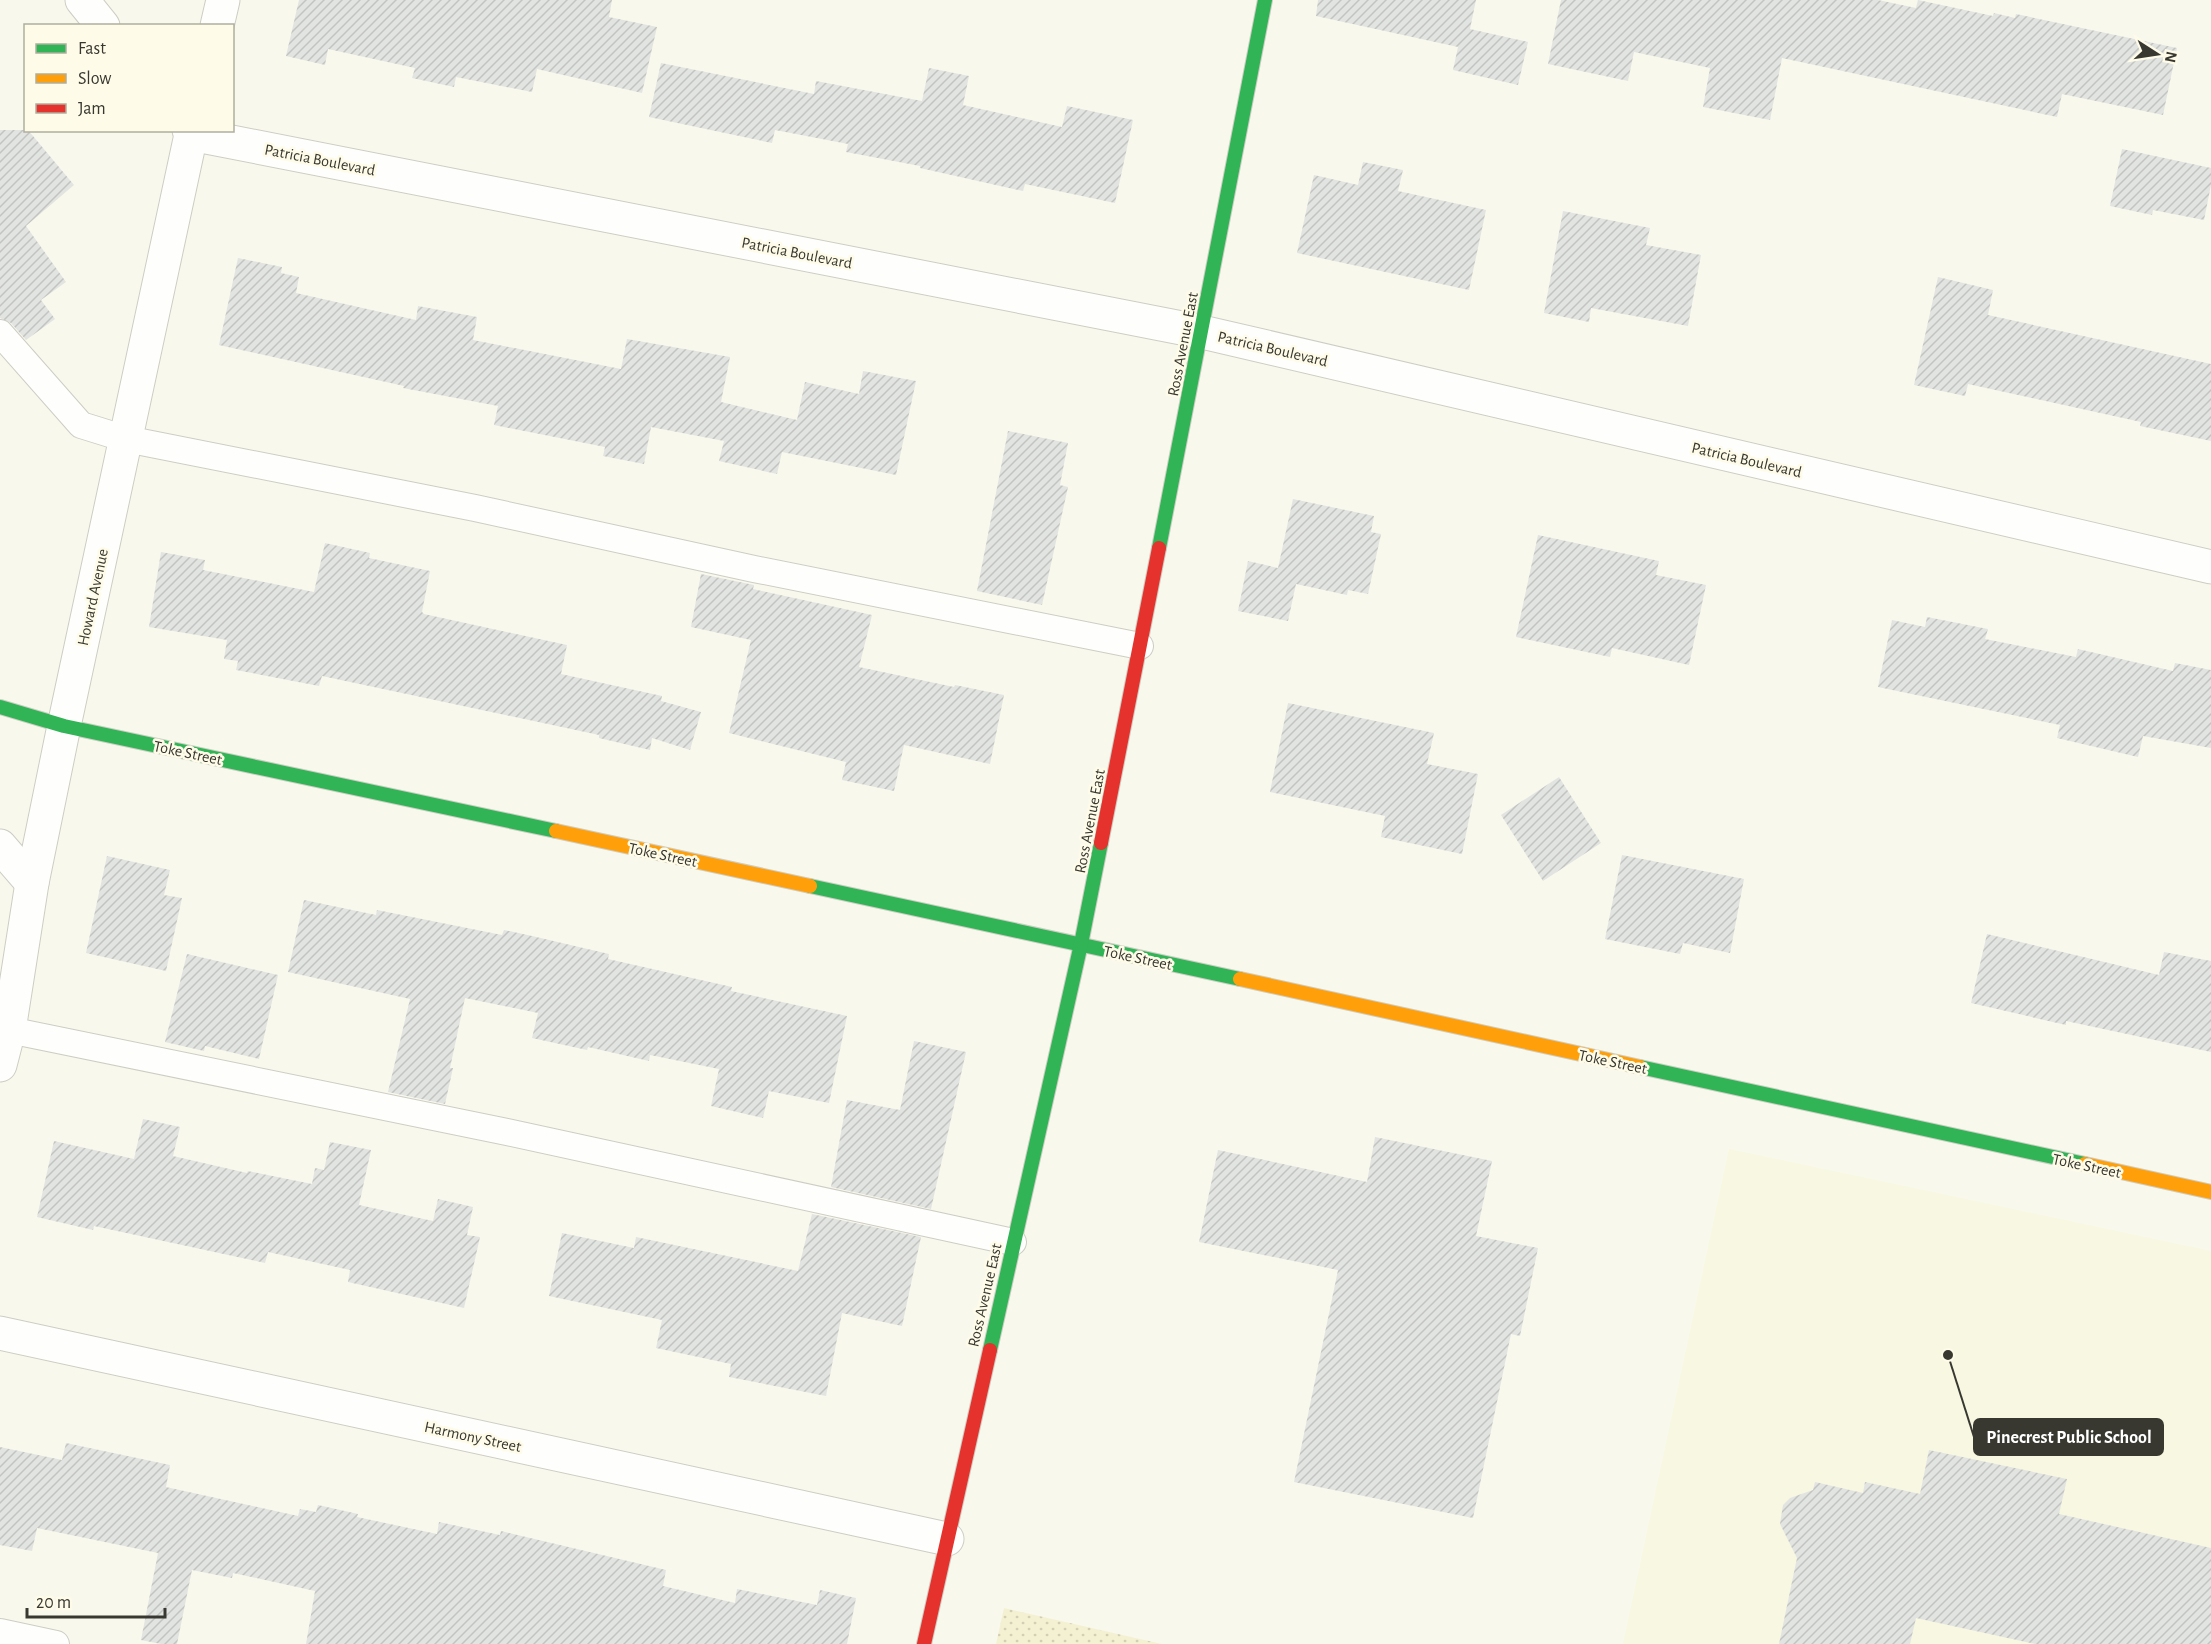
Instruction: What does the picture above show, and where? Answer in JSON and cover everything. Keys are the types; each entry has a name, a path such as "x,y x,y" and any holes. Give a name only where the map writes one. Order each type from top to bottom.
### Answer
{"street":[{"path":"82,0 101,24"},
{"path":"217,24 223,0"},
{"name":"Ross Avenue East","path":"924,1644 1081,944 1265,0"},
{"name":"Patricia Boulevard","path":"191,132 1202,332 2211,567"},
{"name":"Howard Avenue","path":"0,1065 9,1030 32,883 64,726 191,132"},
{"name":"Toke Street","path":"0,707 64,726 1081,944 2211,1192"},
{"path":"0,846 32,883"},
{"name":"Harmony Street","path":"0,1333 947,1539"}],"lane":[{"path":"0,333 81,425 126,439 475,508 754,569 1140,646"},
{"path":"9,1030 507,1132 1013,1242"},
{"path":"0,1632 56,1644"}],"shaded area":[{"path":"1729,1149 2211,1251 2211,1644 1623,1644"},
{"path":"1004,1608 1162,1644 996,1644"}],"building":[{"path":"299,0 612,0 609,17 657,27 642,93 537,69 532,92 456,77 454,87 412,78 415,68 328,49 325,65 286,56"},
{"path":"1318,0 1476,0 1470,29 1528,42 1518,85 1453,70 1458,47 1316,16"},
{"path":"1561,0 1878,0 1916,8 1918,0 1993,16 1994,13 2015,18 2016,14 2177,48 2163,115 2062,94 2057,117 1782,58 1770,120 1703,107 1710,68 1634,52 1628,81 1548,64"},
{"path":"661,63 814,94 816,81 922,101 929,68 969,76 963,105 1062,127 1067,106 1133,120 1115,203 1025,184 1023,191 920,168 920,166 846,152 848,144 775,130 772,143 649,117"},
{"path":"0,130 24,130 24,132 30,132 74,185 26,226 66,282 41,300 55,319 26,340 11,323 0,318"},
{"path":"2122,149 2211,168 2211,185 2204,220 2153,210 2152,215 2110,206"},
{"path":"1363,162 1403,170 1398,191 1486,210 1469,290 1297,253 1314,175 1358,185"},
{"path":"1563,211 1650,228 1646,245 1701,255 1688,326 1591,308 1589,322 1544,313"},
{"path":"238,258 282,267 281,273 299,277 296,293 416,320 418,306 477,317 473,340 621,369 627,339 730,357 721,402 797,420 805,382 859,394 863,371 916,381 896,475 782,452 777,474 719,461 724,441 651,427 644,464 603,456 605,447 494,425 498,406 403,388 404,386 219,345"},
{"path":"1938,277 1993,290 1988,315 2211,364 2211,441 2140,426 2141,422 1968,384 1965,396 1914,385"},
{"path":"1008,431 1068,443 1060,485 1068,487 1042,605 977,591"},
{"path":"1293,499 1374,516 1371,532 1381,534 1368,594 1348,590 1347,595 1296,584 1288,621 1238,611 1248,561 1278,568"},
{"path":"1538,535 1659,561 1656,575 1706,585 1689,665 1612,648 1610,657 1516,637"},
{"path":"325,543 370,553 369,558 430,571 422,612 424,614 567,645 561,674 662,696 661,701 701,712 690,750 652,738 650,750 599,738 599,735 322,676 319,686 236,670 238,661 224,659 227,640 149,627 161,552 205,560 203,570 314,592"},
{"path":"701,574 754,585 753,589 872,615 859,667 1004,695 990,764 904,745 894,791 842,780 846,762 729,733 751,640 691,627"},
{"path":"1927,617 1988,629 1985,639 2076,657 2078,649 2173,671 2175,663 2211,670 2211,748 2143,736 2138,757 2057,738 2060,725 1878,687 1892,620 1925,627"},
{"path":"1288,703 1434,733 1427,764 1478,774 1462,854 1381,837 1385,816 1270,792"},
{"path":"1559,777 1601,843 1543,881 1501,815"},
{"path":"1622,855 1744,879 1730,953 1683,943 1680,954 1605,939"},
{"path":"107,856 170,870 164,895 182,898 166,971 86,953"},
{"path":"304,900 376,915 377,910 502,935 504,930 609,954 608,959 732,987 731,991 847,1016 829,1103 769,1091 763,1118 711,1106 719,1069 650,1055 649,1061 588,1047 587,1050 532,1038 538,1013 465,998 445,1104 388,1092 410,999 288,972"},
{"path":"1987,934 2159,975 2164,952 2211,961 2211,1052 2066,1021 2066,1025 1971,1003"},
{"path":"187,954 278,975 259,1059 205,1046 204,1051 165,1042"},
{"path":"914,1041 966,1052 931,1209 831,1187 847,1100 900,1110"},
{"path":"143,1119 180,1127 173,1156 247,1173 248,1171 312,1184 315,1168 324,1170 330,1142 371,1150 359,1205 433,1221 438,1199 473,1207 467,1235 480,1237 464,1308 348,1282 350,1270 268,1252 265,1263 94,1226 93,1230 37,1217 54,1141 134,1159"},
{"path":"1375,1137 1492,1161 1476,1236 1538,1248 1520,1336 1511,1334 1473,1518 1294,1482 1338,1270 1199,1242 1218,1150 1367,1182"},
{"path":"812,1214 921,1237 902,1326 842,1313 826,1396 729,1377 731,1364 656,1348 662,1320 549,1296 562,1233 634,1248 636,1237 798,1271"},
{"path":"66,1443 170,1465 166,1487 298,1516 300,1509 316,1512 318,1505 358,1514 357,1517 437,1534 439,1522 500,1535 501,1531 666,1570 663,1586 735,1603 737,1589 817,1605 820,1590 856,1598 847,1644 306,1644 315,1591 233,1573 232,1578 192,1570 177,1644 141,1640 158,1553 37,1528 32,1551 0,1545 0,1447 62,1460"},
{"path":"1929,1450 2067,1479 2059,1514 2211,1548 2211,1644 2035,1644 1916,1618 1910,1644 1779,1644 1797,1558 1780,1524 1783,1505 1790,1498 1813,1490 1815,1482 1863,1493 1865,1482 1920,1494"}],"traffic: fast":[{"path":"1159,548 1265,0"},
{"path":"0,707 64,726 556,831"},
{"path":"990,1350 1081,944 1101,843"},
{"path":"810,886 1240,979"},
{"path":"1640,1067 2085,1164"}],"traffic: slow":[{"path":"556,831 810,886"},
{"path":"1240,979 1640,1067"},
{"path":"2085,1164 2211,1192"}],"traffic: jam":[{"path":"1101,843 1159,548"},
{"path":"924,1644 990,1350"}],"place":[{"name":"Pinecrest Public School","path":"1948,1355"}]}
